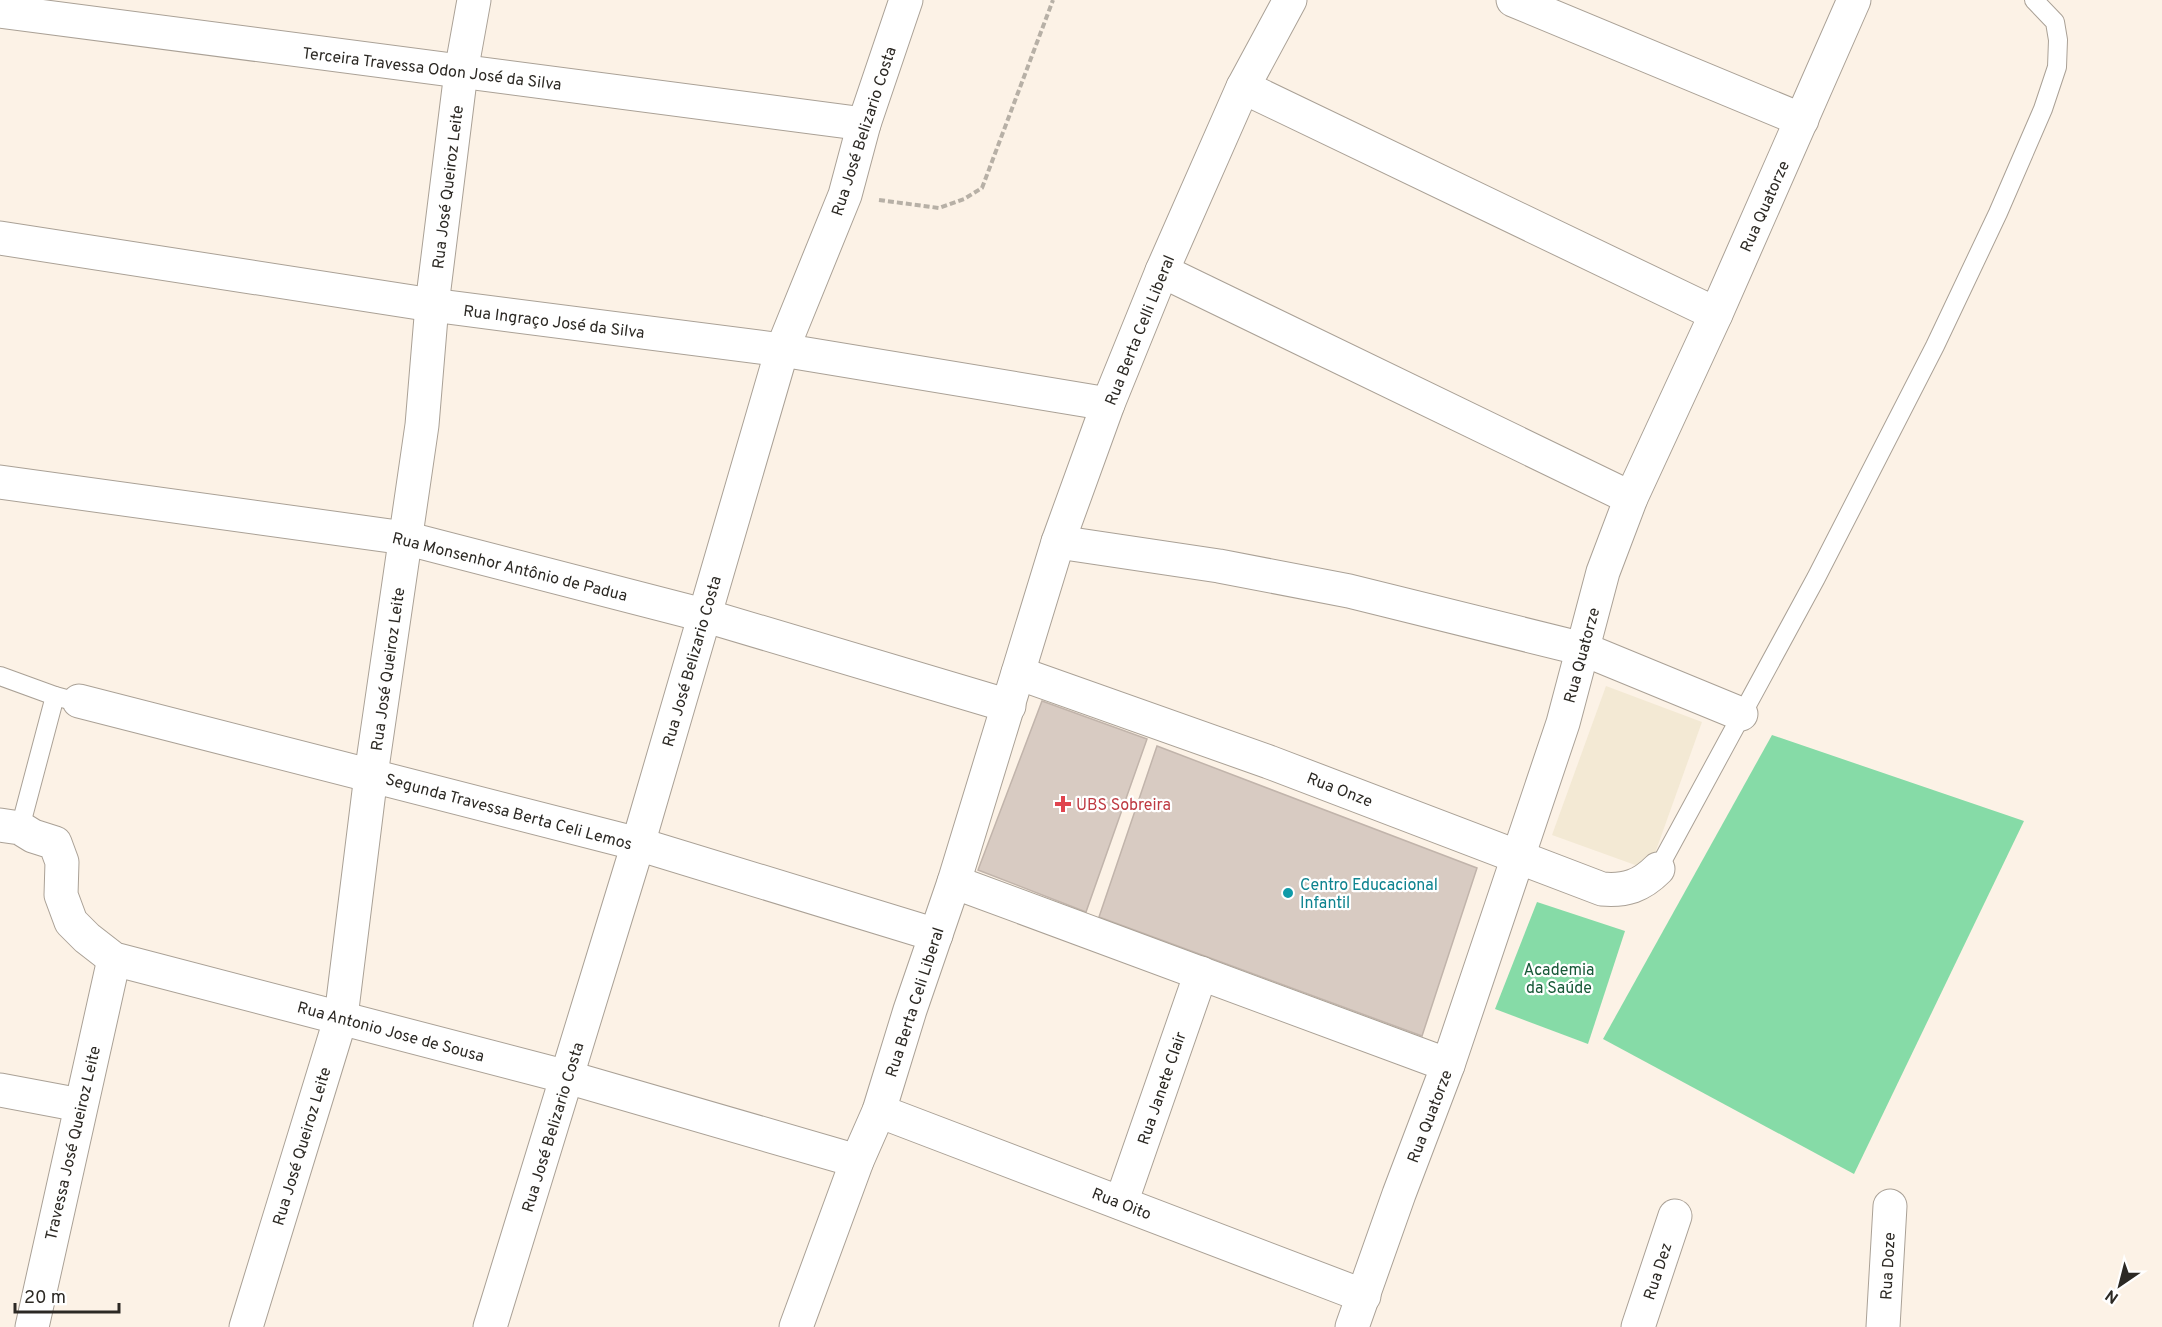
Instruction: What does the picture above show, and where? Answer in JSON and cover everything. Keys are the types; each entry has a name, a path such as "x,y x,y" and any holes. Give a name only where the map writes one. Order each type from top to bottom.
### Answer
{"street":[{"name":"Rua José Queiroz Leite","path":"246,1327 341,1017 371,775 422,425 432,305 461,72 474,0"},
{"name":"Rua José Belizario Costa","path":"490,1327 638,844 782,350 845,195 864,124 906,0"},
{"name":"Rua Berta Celli Liberal","path":"1018,673 1058,542 1108,404 1162,271 1243,87 1290,0"},
{"path":"1513,0 1802,120"},
{"name":"Rua Quatorze","path":"1352,1327 1448,1065 1563,723 1603,572 1631,498 1716,314 1854,0"},
{"name":"Terceira Travessa Odon José da Silva","path":"0,11 864,124"},
{"path":"1243,87 1716,314"},
{"name":"Rua Ingraço José da Silva","path":"0,238 432,305 782,350 1108,404"},
{"path":"1162,271 1631,498"},
{"name":"Rua Monsenhor Antônio de Padua","path":"0,482 405,538 703,615 1009,706"},
{"path":"1058,542 1220,566 1349,591 1583,649 1741,714"},
{"name":"Rua Berta Celi Liberal","path":"796,1327 857,1161 879,1111 954,882 1018,673"},
{"name":"Rua Onze","path":"1018,673 1269,762 1602,889 1632,888 1647,880 1658,869"},
{"name":"Segunda Travessa Berta Celi Lemos","path":"67,699 638,844 936,935"},
{"name":"Rua Antonio Jose de Sousa","path":"10,826 56,843 62,862 61,895 71,921 87,938 114,959 567,1077 857,1161"},
{"path":"954,882 1448,1065"},
{"name":"Travessa José Queiroz Leite","path":"32,1327 114,959"},
{"name":"Rua Janete Clair","path":"1122,1203 1201,973"},
{"path":"0,1090 80,1105"},
{"name":"Rua Oito","path":"879,1111 1364,1296"},
{"name":"Rua Doze","path":"1883,1327 1890,1206"},
{"name":"Rua Dez","path":"1638,1327 1675,1216"}],"lane":[{"path":"1658,869 1816,578 1935,346 1998,213 2043,109 2057,67 2058,40 2055,22 2034,0"},
{"path":"0,676 67,699 10,826"}],"path":[{"path":"845,195 939,208 964,199 982,188 1053,0"}],"shaded area":[{"path":"1606,686 1702,722 1649,870 1552,835"}],"green space":[{"path":"1772,735 2024,821 1854,1174 1603,1039"},
{"name":"Academia da Saúde","path":"1537,902 1625,931 1588,1044 1495,1009"}],"building":[{"name":"UBS Sobreira","path":"1042,701 1147,739 1086,912 978,870"},
{"name":"Centro Educacional Infantil","path":"1157,746 1477,868 1422,1036 1099,917"}],"place":[{"name":"UBS Sobreira","path":"1063,804"},
{"name":"Centro Educacional Infantil","path":"1288,893"}]}
